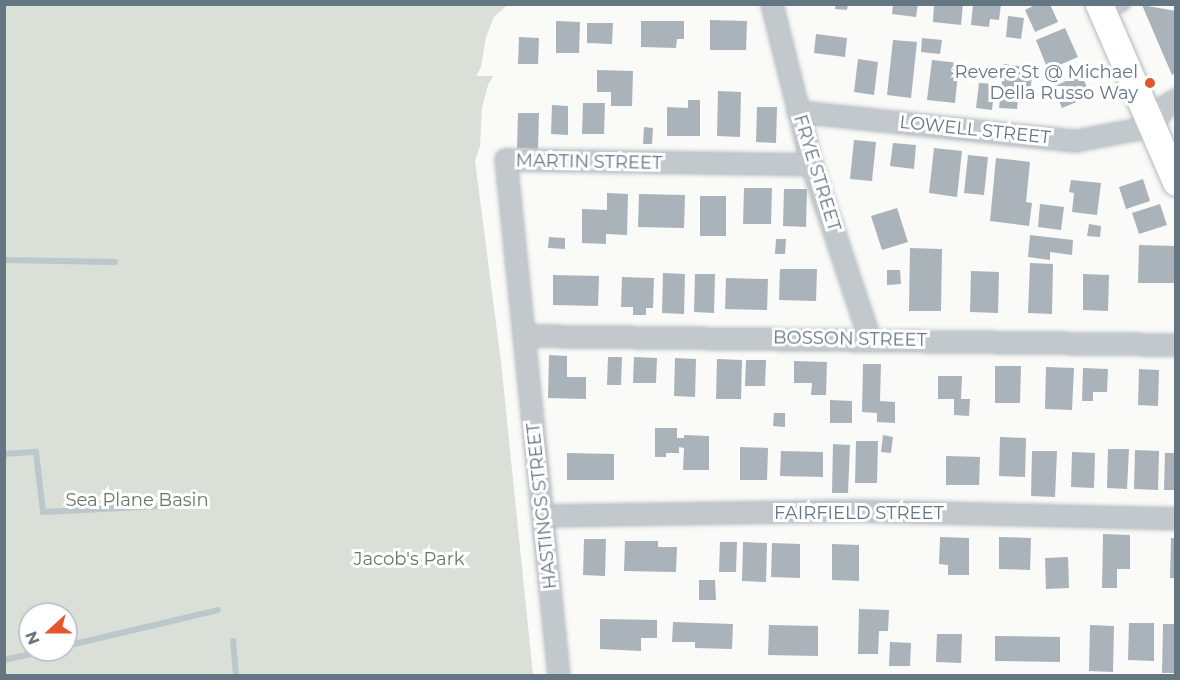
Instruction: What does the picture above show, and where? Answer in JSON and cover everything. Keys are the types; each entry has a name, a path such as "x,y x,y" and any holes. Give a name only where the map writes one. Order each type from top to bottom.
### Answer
{"main road":[{"path":"1109,8 1151,127 1176,182"}],"street":[{"name":"FRYE STREET","path":"772,4 812,165 870,339"},
{"path":"1151,127 1166,106 1176,100"},
{"name":"LOWELL STREET","path":"798,112 1076,141 1151,127"},
{"name":"MARTIN STREET","path":"525,336 506,160 812,165"},
{"name":"BOSSON STREET","path":"525,336 1176,345"},
{"name":"HASTINGS STREET","path":"525,336 559,675"},
{"name":"FAIRFIELD STREET","path":"543,516 857,511 1176,519"}],"green space":[{"path":"4,5 507,5 494,17 486,37 481,67 476,76 493,76 488,85 482,108 480,146 475,161 501,362 533,675 5,675"}],"building":[{"path":"836,4 848,4 847,10 835,9"},
{"path":"893,4 918,4 916,17 892,14"},
{"path":"934,4 963,4 961,25 933,22"},
{"path":"973,4 1001,4 999,20 990,19 989,27 971,25"},
{"path":"1037,4 1050,4 1058,22 1035,32 1025,10"},
{"path":"1142,5 1176,11 1176,73 1172,75"},
{"path":"1008,16 1024,18 1021,39 1006,37"},
{"path":"710,20 747,21 746,50 710,50"},
{"path":"556,21 580,22 579,53 556,53"},
{"path":"641,21 684,21 684,39 677,39 676,48 641,47"},
{"path":"587,23 613,23 612,44 587,43"},
{"path":"1065,28 1078,57 1048,70 1036,40"},
{"path":"816,34 847,38 845,57 814,53"},
{"path":"519,37 539,38 538,64 518,64"},
{"path":"922,38 942,40 940,54 921,52"},
{"path":"893,40 917,42 911,98 887,95"},
{"path":"858,59 878,62 874,95 854,92"},
{"path":"932,60 959,63 955,103 927,100"},
{"path":"1004,64 1033,68 1030,93 1019,92 1017,109 999,108"},
{"path":"597,70 633,71 632,106 611,106 611,92 597,92"},
{"path":"1081,74 1091,96 1062,108 1053,87"},
{"path":"979,83 995,84 992,110 976,108"},
{"path":"718,91 741,92 740,137 717,136"},
{"path":"688,100 700,100 700,136 667,136 667,107 688,108"},
{"path":"583,103 605,103 604,134 582,134"},
{"path":"552,105 568,106 568,135 551,134"},
{"path":"757,107 777,107 776,143 756,142"},
{"path":"518,113 539,113 538,149 517,148"},
{"path":"644,127 653,128 652,144 643,144"},
{"path":"854,140 876,142 872,181 850,179"},
{"path":"893,143 916,145 914,169 890,166"},
{"path":"934,148 962,151 957,197 929,193"},
{"path":"968,155 988,157 984,195 964,193"},
{"path":"996,158 1030,162 1026,202 1032,203 1029,226 990,221"},
{"path":"1143,179 1150,201 1126,209 1119,187"},
{"path":"1071,180 1101,183 1097,215 1072,212 1074,193 1069,192"},
{"path":"744,188 772,188 771,224 743,224"},
{"path":"784,189 807,189 806,227 783,226"},
{"path":"607,193 628,194 627,235 606,234 606,244 582,243 582,209 607,210"},
{"path":"639,194 685,195 684,228 638,227"},
{"path":"700,196 726,196 726,236 700,236"},
{"path":"1040,204 1064,207 1061,230 1038,227"},
{"path":"1160,204 1167,225 1139,234 1132,213"},
{"path":"897,208 908,242 882,250 871,216"},
{"path":"1089,224 1101,226 1100,237 1087,236"},
{"path":"1030,235 1073,240 1072,255 1050,252 1050,260 1028,257"},
{"path":"549,237 565,238 565,249 548,248"},
{"path":"776,239 786,239 785,254 775,254"},
{"path":"1139,245 1176,246 1176,283 1138,283"},
{"path":"910,248 942,249 941,311 909,311"},
{"path":"1030,263 1053,264 1052,314 1028,313"},
{"path":"780,269 817,269 816,301 779,300"},
{"path":"887,270 900,270 901,284 887,285"},
{"path":"971,271 999,272 998,313 970,312"},
{"path":"663,273 685,274 684,314 662,313"},
{"path":"695,274 715,274 714,313 694,312"},
{"path":"1083,274 1109,275 1108,311 1083,310"},
{"path":"553,275 599,276 598,306 553,305"},
{"path":"622,277 654,278 653,308 646,308 646,315 633,315 633,307 621,307"},
{"path":"726,278 768,279 767,310 725,309"},
{"path":"549,355 567,356 567,377 586,377 586,399 548,398"},
{"path":"608,357 622,357 621,385 607,385"},
{"path":"634,357 657,358 656,383 633,383"},
{"path":"675,358 696,359 695,397 674,396"},
{"path":"717,359 742,360 741,399 716,399"},
{"path":"746,360 766,360 765,386 745,386"},
{"path":"794,361 827,362 826,395 811,395 812,383 794,383"},
{"path":"863,364 881,364 880,401 895,402 895,423 877,422 877,413 862,412"},
{"path":"995,366 1021,366 1020,403 995,403"},
{"path":"1046,367 1074,368 1072,410 1045,409"},
{"path":"1083,368 1108,369 1107,392 1093,392 1093,401 1082,401"},
{"path":"1139,369 1159,370 1158,406 1138,405"},
{"path":"938,376 962,376 961,399 970,399 969,416 954,415 954,399 938,399"},
{"path":"830,400 852,401 852,423 830,423"},
{"path":"774,413 785,413 785,427 773,426"},
{"path":"655,428 677,428 677,438 684,438 684,435 709,436 709,470 683,470 684,448 679,447 679,453 666,453 666,457 655,457"},
{"path":"883,435 893,437 891,453 881,452"},
{"path":"1000,437 1026,438 1025,477 999,476"},
{"path":"856,441 878,441 877,483 855,483"},
{"path":"833,444 850,445 848,493 832,493"},
{"path":"740,447 768,448 767,480 740,480"},
{"path":"1108,449 1129,449 1127,489 1107,488"},
{"path":"1135,450 1159,451 1158,490 1134,489"},
{"path":"781,451 823,452 823,477 780,476"},
{"path":"1032,451 1057,451 1055,497 1031,496"},
{"path":"1072,452 1095,453 1094,488 1071,487"},
{"path":"567,453 614,454 614,480 567,480"},
{"path":"1165,453 1176,453 1176,490 1164,490"},
{"path":"946,456 980,457 979,485 946,485"},
{"path":"1103,534 1130,535 1130,569 1117,569 1117,588 1102,588"},
{"path":"940,537 969,538 969,575 948,575 948,565 939,564"},
{"path":"999,537 1031,538 1030,570 999,569"},
{"path":"1171,538 1176,538 1176,578 1170,578"},
{"path":"584,539 606,539 605,576 583,575"},
{"path":"625,541 658,541 658,547 677,547 676,572 624,571"},
{"path":"720,542 737,542 736,572 719,572"},
{"path":"743,542 767,543 766,582 742,581"},
{"path":"772,543 800,544 800,578 771,577"},
{"path":"832,544 859,545 859,581 832,580"},
{"path":"1068,557 1069,588 1046,589 1045,558"},
{"path":"699,580 715,580 716,600 699,600"},
{"path":"859,609 889,610 888,631 879,631 878,654 858,654"},
{"path":"600,619 657,620 657,638 641,638 641,651 600,649"},
{"path":"673,622 733,624 732,649 695,648 695,642 672,642"},
{"path":"1129,623 1154,623 1154,661 1128,660"},
{"path":"1163,624 1176,624 1176,673 1162,673"},
{"path":"769,625 818,626 818,656 768,655"},
{"path":"1090,625 1114,626 1113,672 1089,671"},
{"path":"937,634 962,634 961,663 936,662"},
{"path":"995,636 1060,637 1060,662 995,661"},
{"path":"890,642 911,643 910,666 889,666"}],"waterway":[{"path":"4,260 115,262"},
{"path":"4,454 36,452 43,512 199,504"},
{"path":"78,643 218,610"},
{"path":"233,641 236,676"},
{"path":"4,660 18,657"}],"place":[{"name":"Revere St @ Michael Della Russo Way","path":"1150,83"}],"park label":[{"name":"Sea Plane Basin","path":"137,500"},
{"name":"Jacob's Park","path":"409,559"}]}
